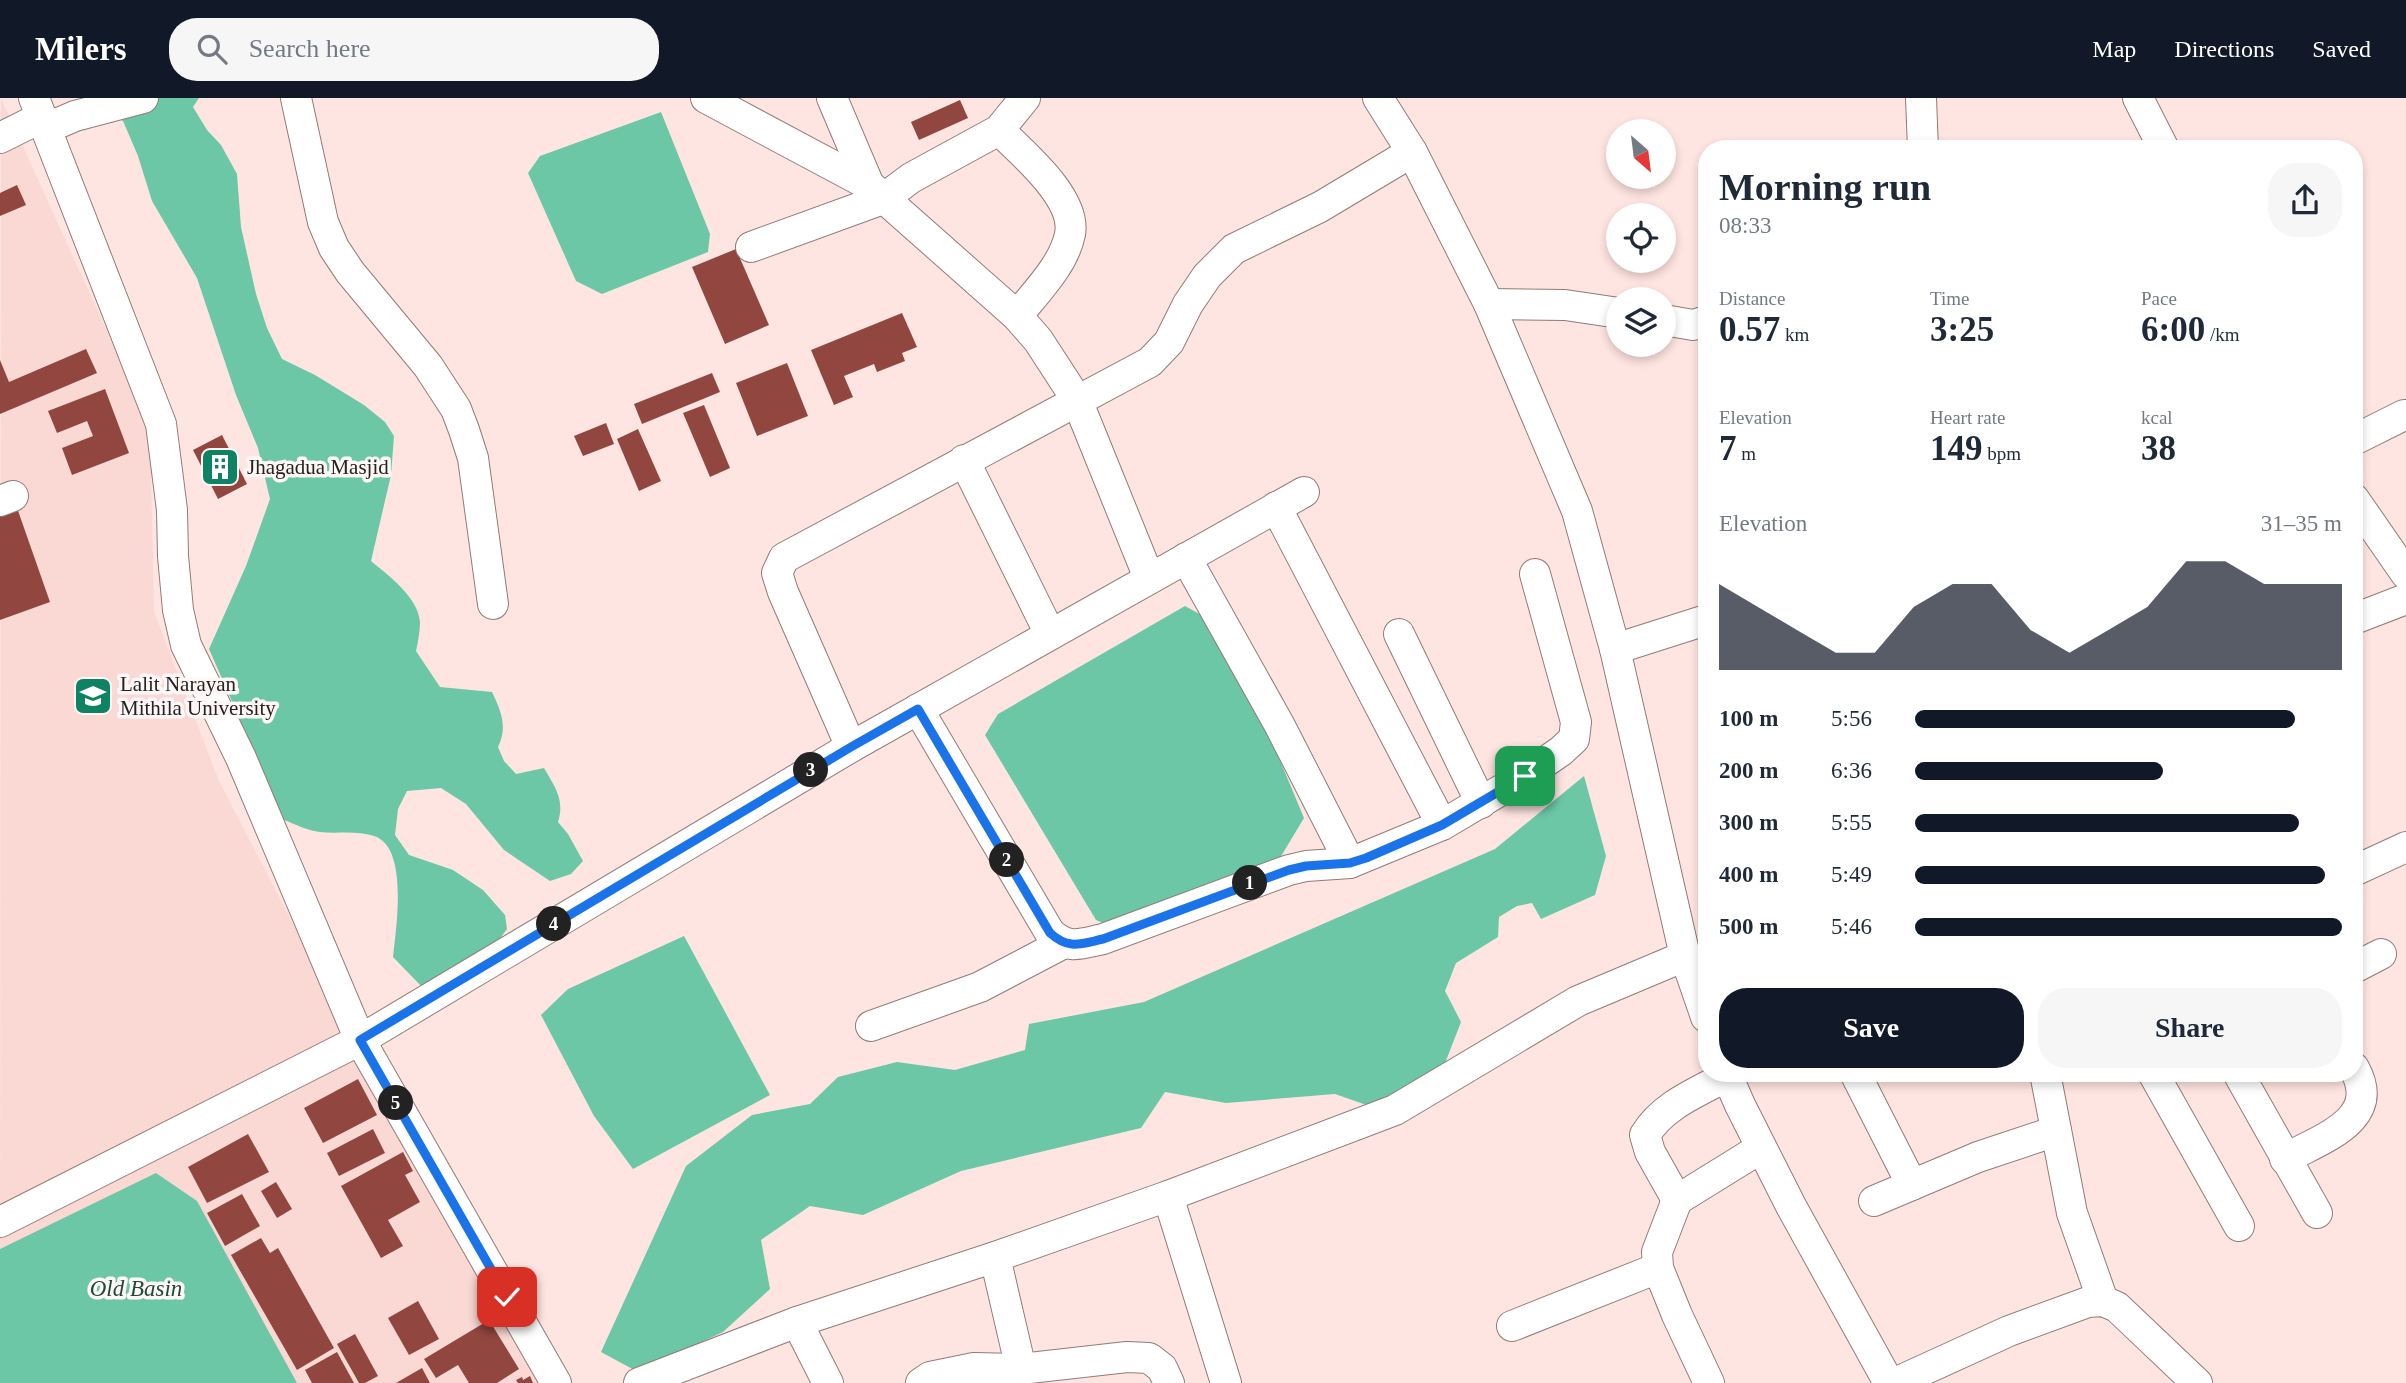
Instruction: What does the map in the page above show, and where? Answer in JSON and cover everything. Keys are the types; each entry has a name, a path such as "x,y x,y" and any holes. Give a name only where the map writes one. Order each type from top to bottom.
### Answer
{"street":[{"path":"0,138 41,114 75,116 143,98"},
{"path":"296,98 323,222 334,248 350,272 428,366 456,409 473,457 493,604"},
{"path":"706,98 876,192 1017,316 1038,340 1077,400 1149,578"},
{"path":"832,98 876,192"},
{"path":"751,247 921,172 999,130 1025,98"},
{"path":"1378,98 1412,152 1489,303 1577,511 1615,649 1685,956 1698,994"},
{"path":"1921,98 1923,140"},
{"path":"2138,98 2159,140"},
{"path":"41,114 161,424 172,510 178,610 186,645 241,758 360,1040 556,1383"},
{"path":"999,130 1051,181 1068,214 1071,232 1054,267 1017,316"},
{"path":"851,747 783,592 777,573 784,558 1150,362 1169,342 1188,304 1207,276 1234,249 1320,207 1412,152"},
{"path":"1489,303 1564,305 1606,311"},
{"path":"2363,436 2404,415"},
{"path":"964,460 1050,634"},
{"path":"0,1222 360,1040 851,747 1304,492"},
{"path":"1276,508 1442,825"},
{"path":"2363,512 2406,574"},
{"path":"1186,558 1280,726 1350,863"},
{"path":"871,1026 980,987 1062,944 1075,945 1103,939 1289,870 1350,863 1442,825 1543,763 1574,739 1576,722 1535,574"},
{"path":"2363,616 2406,599"},
{"path":"1615,649 1698,623"},
{"path":"1399,634 1481,803"},
{"path":"918,709 1050,933 1062,944"},
{"path":"2363,867 2406,847"},
{"path":"2363,963 2381,954"},
{"path":"639,1383 797,1322 1168,1196 1395,1110 1578,1001 1685,956"},
{"path":"1677,1200 1650,1152 1645,1135 1665,1111 1713,1082"},
{"path":"1730,1082 1761,1148 1889,1383"},
{"path":"1860,1082 1912,1185"},
{"path":"2047,1082 2072,1213 2103,1301"},
{"path":"2158,1082 2239,1226"},
{"path":"2243,1082 2317,1213"},
{"path":"2285,1159 2344,1126 2358,1113 2363,1097 2360,1082"},
{"path":"1874,1201 1978,1157 2056,1131"},
{"path":"1709,1383 1658,1268 1657,1252 1677,1200 1761,1148"},
{"path":"1168,1196 1226,1383"},
{"path":"995,1256 1021,1369"},
{"path":"1512,1326 1658,1268"},
{"path":"1895,1383 2009,1331 2088,1302 2103,1301 2117,1307 2197,1383"},
{"path":"797,1322 828,1383"},
{"path":"921,1383 930,1377 974,1368 1021,1369 1127,1357 1149,1358 1162,1368 1169,1383"}],"shaded area":[{"name":"Lalit Narayan Mithila University","path":"1,98 150,426 154,612 219,781 362,1057 538,1383 0,1383"}],"water":[{"path":"84,98 199,98 193,107 207,130 221,145 237,174 241,227 256,294 267,328 282,359 315,375 364,405 385,422 394,436 391,475 371,561 402,588 414,604 420,622 416,651 440,687 492,692 502,719 503,733 498,747 504,761 516,774 544,768 558,794 558,822 583,861 571,874 550,881 504,850 466,804 441,788 407,791 398,809 395,835 409,855 453,870 483,890 505,915 507,929 487,956 423,988 393,957 398,890 392,855 385,843 367,834 315,831 284,820 209,649 246,566 270,499 258,448 236,395 197,278 152,201 138,156 123,121 96,109"},
{"path":"661,112 710,234 708,252 602,294 576,281 528,173 540,156"},
{"path":"1185,606 1205,617 1254,698 1304,818 1274,868 1110,926 1096,920 985,735 998,714"},
{"path":"1584,776 1606,856 1595,895 1541,919 1532,903 1517,906 1499,917 1498,937 1456,963 1445,991 1461,1022 1442,1071 1375,1108 1335,1094 1226,1103 1165,1092 1141,1128 961,1171 863,1215 810,1206 761,1240 770,1289 723,1332 638,1372 601,1352 686,1166 752,1115 810,1104 838,1077 897,1062 955,1070 1025,1050 1029,1024 1144,1002 1495,849"},
{"path":"684,936 770,1095 633,1169 594,1116 541,1015 568,989"},
{"name":"Old Basin","path":"156,1173 197,1201 297,1383 0,1383 0,1249"}],"building":[{"path":"960,100 968,118 919,140 911,122"},
{"path":"17,185 26,205 0,216 0,193"},
{"path":"736,249 769,325 725,344 692,267"},
{"path":"902,313 917,347 902,353 905,361 877,372 874,364 844,376 853,397 834,405 811,350"},
{"path":"86,349 97,373 0,414 0,360 9,382"},
{"path":"787,363 808,416 757,436 736,383"},
{"path":"712,373 720,392 642,424 634,404"},
{"path":"105,389 129,453 72,475 62,448 93,436 87,421 57,433 48,411"},
{"path":"704,405 730,468 710,477 683,413"},
{"path":"606,423 614,444 583,456 574,436"},
{"path":"638,429 661,481 639,491 617,439"},
{"name":"Jhagadua Masjid","path":"222,435 247,484 218,499 193,450"},
{"path":"16,505 50,602 0,620 0,511"},
{"path":"358,1079 377,1115 323,1143 304,1108"},
{"path":"373,1129 385,1153 339,1176 327,1153"},
{"path":"248,1134 269,1172 207,1203 188,1167"},
{"path":"403,1152 413,1171 405,1175 420,1202 388,1220 403,1246 381,1258 341,1186"},
{"path":"276,1182 292,1209 277,1218 261,1191"},
{"path":"242,1194 260,1226 225,1246 207,1213"},
{"path":"261,1238 270,1253 278,1248 334,1348 297,1370 231,1255"},
{"path":"418,1301 439,1339 409,1355 388,1318"},
{"path":"489,1320 519,1369 497,1383 469,1383 458,1365 436,1378 424,1359"},
{"path":"355,1334 378,1376 365,1383 359,1383 337,1344"},
{"path":"337,1352 354,1383 312,1383 305,1370"},
{"path":"422,1368 430,1383 396,1383"},
{"path":"530,1376 533,1383 518,1383 516,1380 522,1377 523,1380"}],"place":[{"name":"Jhagadua Masjid","path":"220,467"},
{"name":"Lalit Narayan Mithila University","path":"93,696"}],"route":[{"path":"507,1297 360,1040 918,709 1050,933 1062,944 1075,945 1103,939 1289,870 1350,863 1366,858 1442,825 1525,776"}]}
